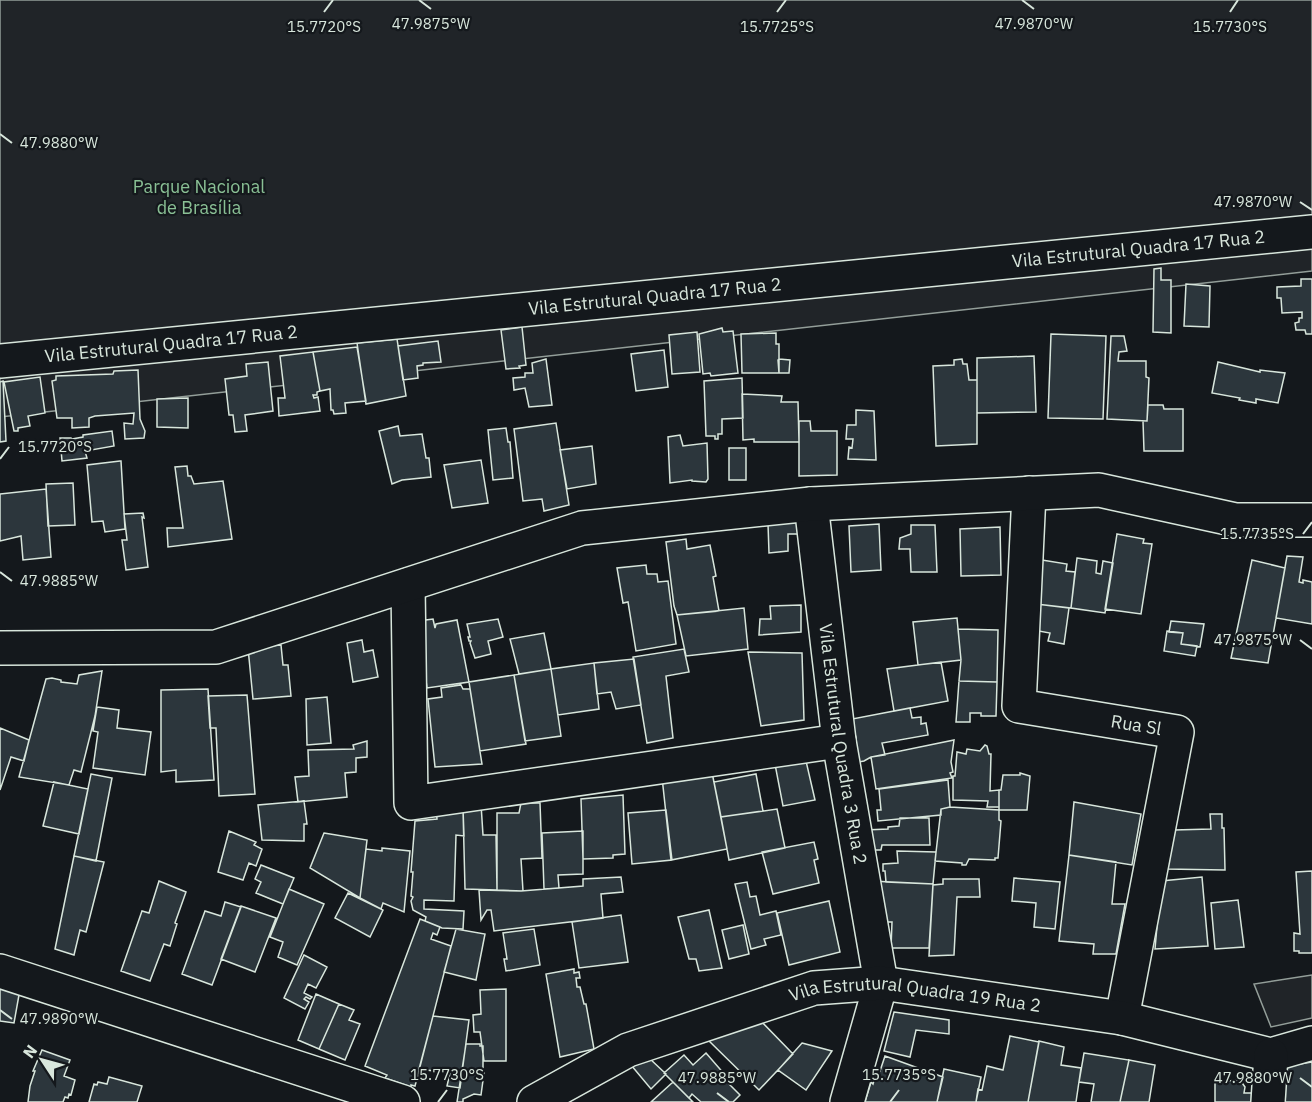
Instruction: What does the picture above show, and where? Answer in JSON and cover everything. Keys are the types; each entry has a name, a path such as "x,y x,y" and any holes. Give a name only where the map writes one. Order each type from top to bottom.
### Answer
{"street":[{"name":"Vila Estrutural Quadra 17 Rua 2","path":"0,361 1312,232"},
{"path":"0,648 216,647 582,528 811,504 1099,490 1236,520 1312,520"},
{"name":"Rua Sl","path":"1029,493 1018,706 1177,732 1122,1018"},
{"name":"Vila Estrutural Quadra 3 Rua 2","path":"811,504 839,741 881,983"},
{"path":"408,585 411,803 839,741"},
{"path":"0,971 403,1102"},
{"path":"847,1102 881,983"},
{"name":"Vila Estrutural Quadra 19 Rua 2","path":"534,1102 628,1050 814,988 881,983 1122,1018 1271,1055"},
{"path":"1268,1102 1271,1055 1312,1043"}],"green space":[{"name":"Parque Nacional de Brasília","path":"0,0 1312,0 1312,271 0,417"},
{"path":"1312,975 1312,1018 1271,1027 1254,984"}],"building":[{"path":"1161,268 1161,280 1171,280 1171,333 1153,332 1154,269"},
{"path":"1161,268 1161,280 1171,280 1171,333 1153,332 1154,269"},
{"path":"1301,279 1312,279 1312,334 1306,334 1305,330 1296,330 1295,323 1302,318 1302,312 1282,313 1281,298 1277,298 1277,287 1301,286"},
{"path":"1301,279 1312,279 1312,334 1306,334 1305,330 1296,330 1295,323 1302,318 1302,312 1282,313 1281,298 1277,298 1277,287 1301,286"},
{"path":"1186,284 1210,286 1209,327 1184,326"},
{"path":"1186,284 1210,286 1209,327 1184,326"},
{"path":"522,327 526,365 506,369 501,330"},
{"path":"722,328 723,332 733,331 738,373 711,376 710,373 703,374 699,334"},
{"path":"722,328 723,332 733,331 738,373 711,376 710,373 703,374 699,334"},
{"path":"697,332 700,372 672,374 669,335"},
{"path":"697,332 700,372 672,374 669,335"},
{"path":"776,333 776,344 779,344 779,373 742,373 741,334"},
{"path":"776,333 776,344 779,344 779,373 742,373 741,334"},
{"path":"1051,334 1106,336 1103,419 1048,418"},
{"path":"1111,336 1124,336 1127,351 1119,352 1118,361 1146,361 1146,377 1149,378 1147,421 1107,419"},
{"path":"397,339 406,396 366,404 357,343"},
{"path":"397,339 406,396 366,404 357,343"},
{"path":"438,341 441,362 423,363 417,366 418,378 403,380 398,346"},
{"path":"357,347 366,401 345,403 346,413 334,414 331,410 330,389 320,391 313,352"},
{"path":"357,347 366,401 345,403 346,413 334,414 331,410 330,389 320,391 313,352"},
{"path":"664,350 668,387 636,391 631,354"},
{"path":"664,350 668,387 636,391 631,354"},
{"path":"313,352 320,391 317,395 313,395 314,398 318,397 320,411 279,416 278,398 285,398 280,356"},
{"path":"313,352 320,391 317,395 313,395 314,398 318,397 320,411 279,416 278,398 285,398 280,356"},
{"path":"1034,356 1036,412 977,413 977,358"},
{"path":"546,359 552,405 529,407 525,388 514,390 513,378 525,377 525,373 533,373 532,363"},
{"path":"546,359 552,405 529,407 525,388 514,390 513,378 525,377 525,373 533,373 532,363"},
{"path":"779,359 790,360 789,373 779,373"},
{"path":"962,359 963,364 967,364 969,380 977,380 977,444 936,446 933,366 954,365 954,360"},
{"path":"268,362 273,411 245,415 247,431 235,432 233,415 229,415 225,379 247,376 246,364"},
{"path":"268,362 273,411 245,415 247,431 235,432 233,415 229,415 225,379 247,376 246,364"},
{"path":"1218,362 1260,372 1260,370 1285,373 1278,403 1256,399 1256,403 1212,393"},
{"path":"138,370 140,419 145,431 144,438 125,439 124,423 133,424 134,413 95,416 89,418 89,427 72,428 72,418 57,418 52,381 56,380 56,376 113,374 114,371"},
{"path":"138,370 140,419 145,431 144,438 125,439 124,423 133,424 134,413 95,416 89,418 89,427 72,428 72,418 57,418 52,381 56,380 56,376 113,374 114,371"},
{"path":"40,377 45,413 28,416 30,426 14,431 4,382"},
{"path":"40,377 45,413 28,416 30,426 14,431 4,382"},
{"path":"742,378 743,418 722,419 722,434 718,434 718,439 715,439 715,436 706,436 704,381"},
{"path":"3,381 6,441 0,442 0,382"},
{"path":"3,381 6,441 0,442 0,382"},
{"path":"742,394 782,396 781,402 798,402 799,442 743,440"},
{"path":"188,398 188,428 157,427 157,399"},
{"path":"188,398 188,428 157,427 157,399"},
{"path":"1148,405 1163,405 1164,409 1183,409 1183,451 1144,451 1143,421 1147,421"},
{"path":"856,410 874,411 876,460 848,459 849,447 852,448 853,439 846,439 847,425 856,425"},
{"path":"799,421 810,421 811,431 837,431 837,475 799,476"},
{"path":"556,423 569,505 544,511 542,499 523,501 514,429"},
{"path":"398,426 400,436 422,434 426,458 429,458 431,477 402,480 392,484 379,431"},
{"path":"506,428 508,442 510,442 513,478 493,480 488,430"},
{"path":"112,431 114,446 85,451 87,458 62,461 60,438 72,439"},
{"path":"680,435 683,446 707,443 708,479 706,482 692,480 670,483 668,437"},
{"path":"592,446 596,484 567,489 560,450"},
{"path":"729,448 746,448 746,480 729,480"},
{"path":"481,460 488,503 452,508 444,465"},
{"path":"121,461 125,529 105,532 103,521 92,522 87,465"},
{"path":"187,466 188,476 191,476 194,484 223,481 232,539 168,547 167,528 183,528 175,467"},
{"path":"73,483 75,525 48,526 46,484"},
{"path":"46,489 51,557 23,560 21,536 0,541 0,494"},
{"path":"143,513 148,567 126,570 122,540 127,540 124,514"},
{"path":"801,522 802,534 788,534 788,551 769,553 768,524"},
{"path":"879,524 881,570 851,572 849,526"},
{"path":"911,525 935,525 937,572 911,572 910,549 899,549 900,538 911,534"},
{"path":"1000,527 1001,575 961,576 960,529"},
{"path":"1117,534 1144,539 1143,543 1152,544 1141,614 1105,609"},
{"path":"686,539 687,549 710,545 719,611 677,615 666,542"},
{"path":"1287,556 1303,557 1299,582 1303,583 1303,580 1312,582 1312,624 1276,618"},
{"path":"1077,558 1097,561 1096,573 1101,574 1103,561 1113,563 1105,613 1071,608"},
{"path":"1042,560 1067,564 1066,571 1075,572 1071,608 1036,604"},
{"path":"1252,560 1285,568 1268,663 1231,658"},
{"path":"646,565 647,574 657,574 658,582 668,581 676,644 636,651 628,602 623,603 617,568"},
{"path":"1036,604 1069,608 1064,644 1048,641 1050,633 1033,630"},
{"path":"801,605 801,632 759,635 760,619 771,619 770,606"},
{"path":"744,608 748,649 686,656 677,615"},
{"path":"957,618 961,660 918,665 913,622"},
{"path":"433,619 435,628 436,624 457,620 469,682 427,688 418,621"},
{"path":"498,619 503,637 488,641 491,654 475,658 468,637 470,637 467,624"},
{"path":"1171,621 1204,624 1200,647 1181,644 1183,633 1169,632"},
{"path":"958,629 998,630 997,682 959,681 961,660"},
{"path":"1167,631 1183,633 1181,644 1197,646 1195,656 1164,651"},
{"path":"544,633 551,669 519,674 510,639"},
{"path":"362,640 364,652 373,650 378,677 353,682 347,643"},
{"path":"281,645 283,665 288,665 291,696 253,699 248,648"},
{"path":"684,649 689,672 666,676 673,738 647,743 633,657"},
{"path":"748,652 802,653 804,720 761,726"},
{"path":"634,659 641,705 616,709 611,692 597,694 594,663"},
{"path":"941,662 948,701 894,711 887,669"},
{"path":"594,663 599,709 558,715 551,669"},
{"path":"551,669 561,736 525,741 514,675"},
{"path":"102,671 95,716 81,772 74,770 69,785 19,777 46,679 52,678 77,684 79,675"},
{"path":"514,675 526,744 480,751 469,682"},
{"path":"959,681 997,682 996,716 970,713 970,722 956,722"},
{"path":"460,683 463,689 470,689 482,764 435,767 428,699 442,697 441,688 460,685"},
{"path":"208,689 214,780 176,782 176,770 161,772 161,690"},
{"path":"247,695 255,794 219,796 216,728 210,728 208,696"},
{"path":"327,697 331,743 307,745 306,699"},
{"path":"97,707 119,710 117,728 151,732 145,775 93,768 98,732 93,731"},
{"path":"910,708 912,718 921,717 921,724 926,723 928,735 882,743 885,755 848,764 843,742 856,739 852,719"},
{"path":"0,728 29,740 24,761 11,757 0,790"},
{"path":"954,740 951,762 953,772 950,773 952,778 876,789 871,757"},
{"path":"367,741 367,757 356,758 356,772 345,773 347,797 298,802 295,777 309,776 308,750 354,749 353,745"},
{"path":"985,745 991,754 990,791 999,790 999,807 987,807 988,801 953,800 953,776 955,776 957,752 966,754 967,749 980,751"},
{"path":"774,759 806,761 815,800 783,806"},
{"path":"711,767 727,849 671,860 662,777"},
{"path":"1020,773 1030,776 1027,810 999,810 999,790 1001,790 1003,775 1020,775"},
{"path":"91,774 112,778 96,861 74,856"},
{"path":"756,774 763,811 721,817 714,782"},
{"path":"948,780 950,807 941,809 941,815 878,821 877,810 881,810 879,789"},
{"path":"54,782 88,789 79,834 43,826"},
{"path":"623,795 625,854 613,855 613,858 583,859 581,799"},
{"path":"304,801 307,824 304,824 304,841 262,840 258,805"},
{"path":"1074,802 1141,814 1132,865 1069,855"},
{"path":"521,803 540,803 542,858 521,859 523,891 497,890 497,813 519,813"},
{"path":"481,804 483,835 496,835 497,890 465,889 463,809"},
{"path":"950,807 999,810 1001,821 998,858 995,860 969,859 966,865 935,861 941,809"},
{"path":"436,808 463,809 464,836 456,835 454,901 424,900 424,909 464,911 463,929 442,928 425,921 426,917 413,910 411,901 413,897 411,896 413,872 411,872 415,821 437,819"},
{"path":"777,809 785,848 729,860 721,817"},
{"path":"666,810 672,860 632,864 628,813"},
{"path":"1210,814 1222,814 1225,870 1166,869 1174,830 1211,829"},
{"path":"900,818 929,818 930,845 882,845 881,850 868,850 865,830 899,826"},
{"path":"229,831 256,842 254,845 262,849 256,866 249,863 243,880 218,872"},
{"path":"583,831 583,874 558,875 559,888 544,889 542,833"},
{"path":"324,833 367,840 360,898 310,868"},
{"path":"814,842 818,859 814,860 819,883 773,894 762,852"},
{"path":"382,848 410,851 404,912 383,903 381,909 360,898 366,849 382,851"},
{"path":"897,851 936,852 933,884 886,882 883,864 898,863"},
{"path":"1069,855 1116,862 1112,904 1125,904 1116,954 1093,954 1094,944 1059,941"},
{"path":"74,856 104,862 86,932 80,930 74,955 55,949"},
{"path":"261,865 294,878 283,904 256,893 261,882 255,879"},
{"path":"1312,871 1312,953 1299,953 1299,951 1294,951 1294,933 1300,934 1296,872"},
{"path":"621,877 623,892 601,894 603,918 494,931 491,910 487,910 481,920 479,890 521,891 583,886 583,879"},
{"path":"1202,877 1208,946 1155,949 1161,881"},
{"path":"1014,878 1060,882 1055,929 1034,927 1036,903 1012,901"},
{"path":"943,879 979,879 980,897 957,897 954,955 929,956 933,885 943,884"},
{"path":"159,881 186,892 170,946 164,944 150,981 121,971 142,911 149,913"},
{"path":"871,881 933,884 929,948 891,948 892,922 876,922"},
{"path":"747,882 750,897 756,896 760,915 776,911 781,935 764,939 766,945 751,949 735,884"},
{"path":"289,889 324,904 297,965 278,957 283,942 270,937"},
{"path":"348,893 383,910 370,937 335,918"},
{"path":"1238,900 1244,947 1215,949 1211,903"},
{"path":"829,901 840,952 789,965 777,913"},
{"path":"225,902 241,907 212,985 182,974 205,911 221,916"},
{"path":"241,906 276,918 255,972 221,959"},
{"path":"709,910 722,968 699,971 696,959 689,959 678,917"},
{"path":"621,915 628,962 579,968 572,922"},
{"path":"420,919 440,927 437,935 433,933 431,939 451,946 415,1086 411,1085 411,1087 385,1078 387,1075 365,1066"},
{"path":"743,925 749,954 729,959 722,930"},
{"path":"456,929 485,934 476,980 444,972"},
{"path":"534,929 540,965 506,971 504,959 507,959 503,933"},
{"path":"304,955 327,967 316,988 308,984 304,993 312,997 304,999 309,1002 305,1009 284,998"},
{"path":"574,969 574,973 579,972 580,978 576,978 577,987 580,987 584,1004 586,1004 594,1049 560,1057 546,974"},
{"path":"22,978 14,1023 0,1021 0,979"},
{"path":"506,989 506,1061 484,1061 480,1032 474,1032 473,1015 481,1014 480,990"},
{"path":"316,994 339,1004 319,1049 298,1040"},
{"path":"339,1004 354,1010 349,1020 360,1024 345,1060 319,1049"},
{"path":"894,1012 949,1020 949,1034 916,1030 910,1057 884,1051"},
{"path":"433,1016 469,1020 460,1088 447,1086 450,1073 419,1069"},
{"path":"757,1017 793,1054 759,1090 705,1037"},
{"path":"1010,1036 1039,1042 1028,1102 976,1102 978,1089 982,1090 987,1066 1003,1070"},
{"path":"1039,1041 1064,1047 1061,1065 1081,1068 1076,1102 1028,1102"},
{"path":"802,1043 832,1051 806,1090 778,1070"},
{"path":"466,1044 483,1046 484,1073 481,1095 474,1094 463,1099 463,1102 457,1102"},
{"path":"42,1050 70,1060 64,1076 75,1080 71,1095 69,1094 68,1098 65,1097 63,1102 28,1102 35,1071 33,1071"},
{"path":"706,1053 726,1076 724,1079 740,1095 733,1102 701,1102 692,1094 689,1098 664,1073 684,1055 693,1065"},
{"path":"1084,1053 1129,1060 1120,1102 1091,1102 1094,1084 1079,1082"},
{"path":"885,1056 943,1077 937,1102 865,1102 871,1082 873,1084 877,1070 880,1071"},
{"path":"648,1057 666,1074 651,1089 631,1065"},
{"path":"1129,1060 1155,1065 1149,1102 1120,1102"},
{"path":"1312,1062 1312,1102 1280,1102 1281,1067"},
{"path":"944,1069 981,1077 976,1102 937,1102"},
{"path":"109,1077 142,1086 137,1102 89,1102 94,1084 97,1085 98,1082 107,1084"},
{"path":"1240,1080 1245,1087 1244,1093 1252,1093 1252,1102 1215,1102 1215,1082"},
{"path":"673,1082 693,1102 651,1102"}]}
